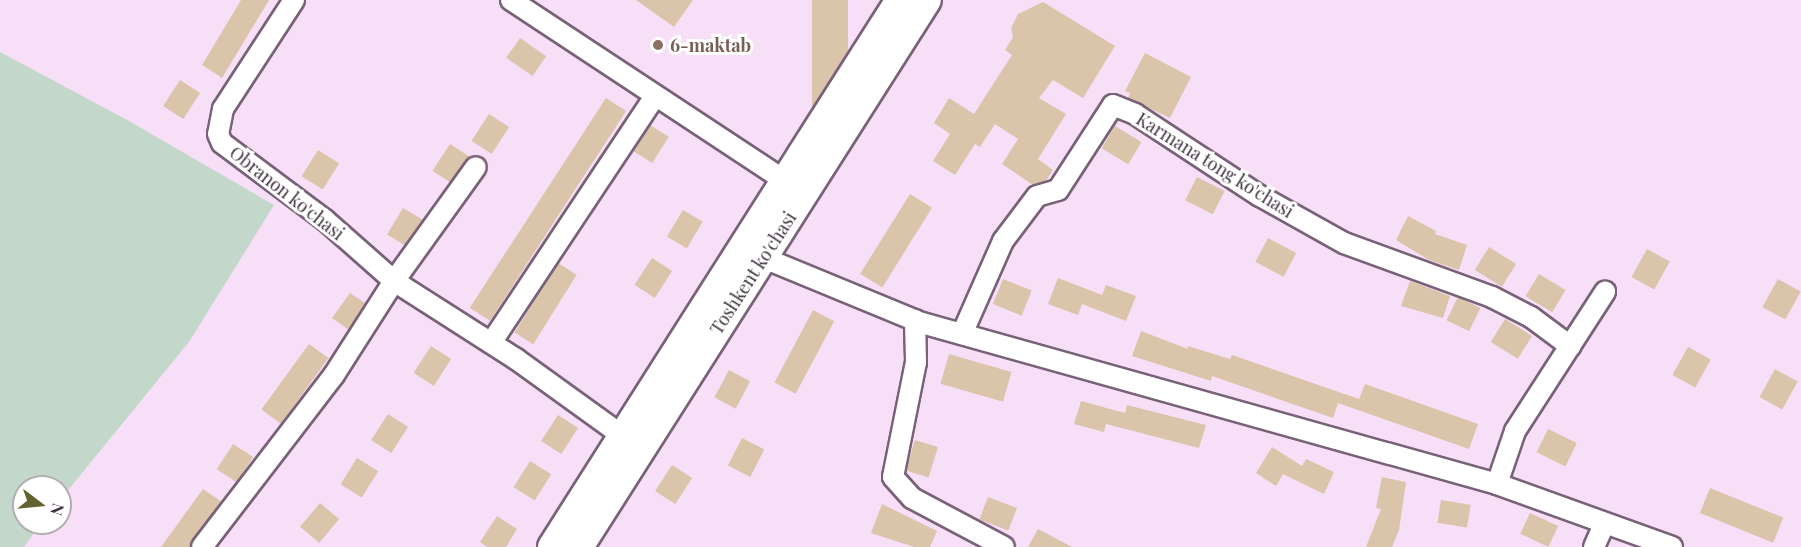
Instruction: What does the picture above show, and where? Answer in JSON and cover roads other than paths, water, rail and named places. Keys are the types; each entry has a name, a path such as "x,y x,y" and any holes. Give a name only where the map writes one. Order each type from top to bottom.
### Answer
{"highway":[{"name":"Toshkent ko'chasi","path":"552,547 900,0"},
{"name":"Toshkent ko'chasi","path":"588,542 927,0"}],"street":[{"name":"Obranon ko'chasi","path":"294,0 223,109 218,134 222,143 325,220 394,281 491,343 624,437"},
{"path":"511,0 785,181"},
{"path":"491,343 655,96"},
{"name":"Karmana tong ko'chasi","path":"962,334 1003,241 1037,196 1058,190 1113,105 1135,114 1260,196 1344,243 1492,297 1531,318 1570,346"},
{"path":"202,547 334,375 394,281 477,167"},
{"path":"764,258 915,320 1497,484 1604,525 1672,547"},
{"path":"1497,484 1515,431 1605,292"},
{"path":"915,320 916,362 893,477 912,498 1004,547"},
{"path":"1594,547 1604,525"}],"place":[{"name":"6-maktab","path":"658,45"}]}
